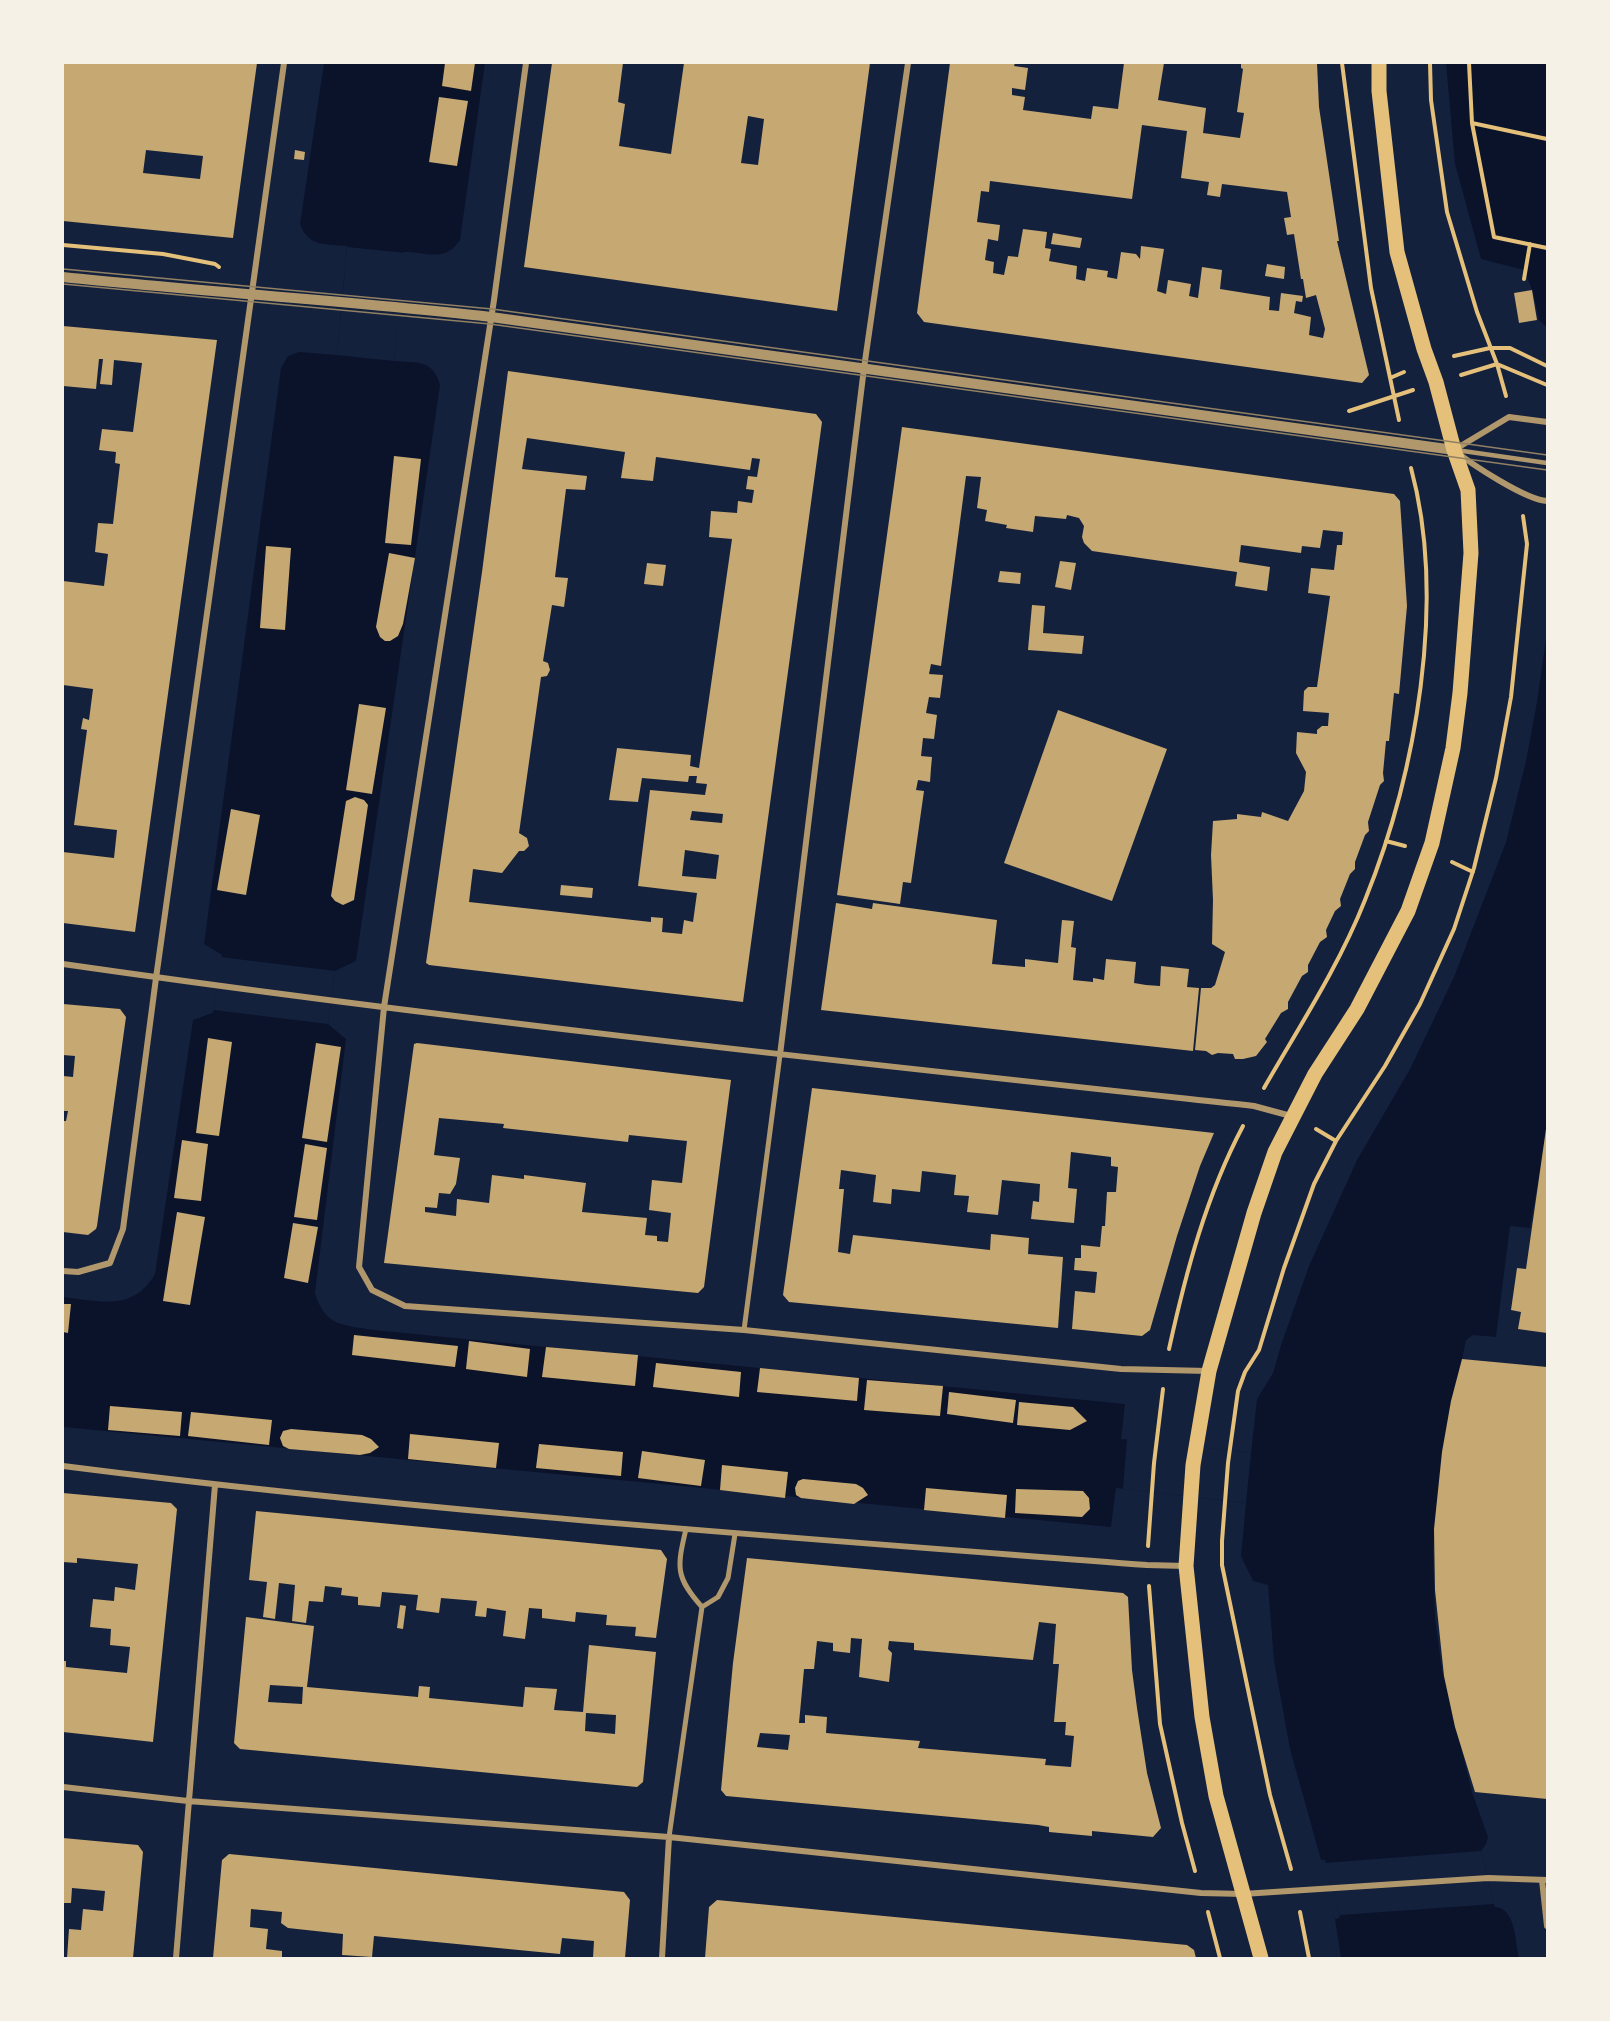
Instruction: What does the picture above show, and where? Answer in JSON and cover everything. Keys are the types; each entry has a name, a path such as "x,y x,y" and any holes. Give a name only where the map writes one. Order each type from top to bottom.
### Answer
{"main road":[{"path":"1261,1958 1216,1796 1202,1717 1186,1566 1193,1465 1207,1378 1254,1213 1275,1152 1315,1074 1357,1009 1408,911 1432,843 1453,748 1472,553 1467,490 1397,252 1379,63"}],"street":[{"path":"63,1271 78,1272 110,1263 123,1229 284,63"},
{"path":"526,63 491,317 384,1007 359,1267 372,1290 405,1305 744,1330 1121,1369 1164,1369 1207,1378"},
{"path":"744,1330 864,368 908,63"},
{"path":"63,277 251,296 399,306 491,317 1405,442 1454,450 1465,459 1520,491 1541,501 1547,501"},
{"path":"1454,450 1509,417 1547,422"},
{"path":"63,964 384,1007 780,1055 1254,1106 1292,1116"},
{"path":"63,1466 215,1485 735,1534 1186,1566"},
{"path":"176,1958 215,1485"},
{"path":"686,1529 679,1572 687,1591 702,1606"},
{"path":"702,1606 718,1597 728,1578 735,1534"},
{"path":"662,1958 669,1836 702,1606"},
{"path":"63,1787 188,1801 669,1836 1201,1893 1297,1892 1488,1878 1545,1880 1547,1926"}],"lane":[{"path":"1454,450 1547,463"}],"path":[{"path":"1342,63 1371,288 1394,397"},
{"path":"1430,63 1431,99 1447,212 1474,303 1504,387 1509,417"},
{"path":"1469,63 1472,123 1494,237 1547,248"},
{"path":"1472,123 1547,139"},
{"path":"1524,279 1530,244"},
{"path":"63,245 164,254 215,264 251,296"},
{"path":"1490,348 1510,348 1547,366"},
{"path":"1201,1893 1184,1832 1160,1724 1147,1565 1154,1463 1164,1369 1191,1257 1230,1151 1338,959 1365,900 1397,805 1410,750 1422,680 1425,616 1426,567 1420,500 1405,442"},
{"path":"1238,1391 1228,1463 1222,1565 1270,1795 1297,1892 1309,1958"},
{"path":"1214,1931 1220,1958"}],"water":[{"path":"324,63 485,63 460,240 448,252 442,254 404,252 394,361 423,364 433,371 440,385 356,961 335,971 328,1024 346,1039 315,1293 324,1312 337,1322 374,1330 1125,1404 1121,1439 1251,1453 1257,1399 1273,1373 1309,1266 1357,1160 1410,1069 1454,977 1506,842 1526,761 1547,632 1547,1144 1543,1153 1530,1228 1510,1226 1496,1337 1473,1335 1466,1340 1441,1464 1433,1550 1435,1618 1442,1670 1472,1792 1488,1837 1481,1851 1494,1904 1495,1907 1507,1913 1511,1919 1519,1958 1341,1958 1335,1919 1340,1915 1325,1860 1321,1860 1290,1749 1274,1661 1268,1585 1253,1581 1241,1556 1246,1503 1116,1488 1111,1527 63,1427 63,1297 103,1302 126,1299 137,1294 155,1274 193,1020 212,1013 214,1010 222,955 204,944 281,368 288,356 299,352 337,355 347,246 313,241 303,231 300,224"},
{"path":"1446,63 1547,63 1547,328 1539,320 1533,292 1524,270 1481,259 1455,164"}],"pier":[{"path":"347,247 405,253 394,361 337,355"},
{"path":"220,957 335,971 328,1024 214,1010"},
{"path":"1127,1439 1251,1453 1246,1503 1123,1489"},
{"path":"1481,1851 1494,1904 1340,1915 1325,1863"}],"building":[{"path":"63,63 257,63 233,238 63,221","holes":["146,150 203,156 200,179 143,173"]},
{"path":"445,63 475,63 471,91 442,86"},
{"path":"552,63 623,63 618,102 625,104 619,146 671,154 684,63 870,63 837,311 524,267","holes":["748,116 764,119 758,165 741,163"]},
{"path":"950,63 1015,63 1014,66 1028,68 1025,90 1012,88 1012,95 1025,97 1023,110 1091,119 1093,106 1118,109 1124,63 1164,63 1158,100 1206,108 1203,133 1240,138 1244,113 1237,112 1243,69 1241,63 1317,63 1319,107 1339,241 1337,241 1369,375 1362,383 924,322 917,313","holes":["1142,125 1187,131 1181,178 1209,182 1207,195 1220,197 1222,184 1287,192 1291,217 1284,218 1287,235 1294,234 1306,298 1316,295 1325,329 1323,338 1309,335 1311,317 1294,313 1296,301 1302,302 1303,296 1281,293 1279,311 1269,310 1270,297 1220,289 1222,270 1202,267 1198,298 1189,296 1191,284 1168,280 1166,294 1157,291 1164,249 1141,246 1140,259 1136,254 1121,252 1117,279 1107,277 1108,271 1087,268 1085,281 1076,279 1077,266 1049,261 1051,249 1045,248 1047,232 1023,229 1018,257 1008,256 1004,275 993,273 994,262 985,260 988,239 998,241 1000,225 977,222 981,191 989,192 990,181 1132,199"]},
{"path":"439,97 468,101 457,166 429,162"},
{"path":"295,150 305,152 304,160 294,159"},
{"path":"1053,233 1082,238 1080,248 1051,244"},
{"path":"1267,264 1285,267 1284,279 1265,276"},
{"path":"1532,290 1537,320 1519,323 1514,293"},
{"path":"63,326 217,340 135,932 63,923 63,852 114,858 117,830 74,825 87,730 81,729 83,718 89,720 93,689 63,685 63,581 104,586 108,554 95,552 98,523 113,524 120,464 115,463 116,452 99,450 102,429 133,432 142,363 114,360 112,385 100,384 103,359 99,359 96,389 63,386"},
{"path":"508,371 816,414 822,422 743,1002 426,963 482,572","holes":["527,438 625,452 621,478 653,481 656,457 750,470 752,458 760,459 757,477 748,476 746,489 754,490 752,503 738,501 737,513 711,511 709,537 732,539 699,768 690,766 691,755 617,748 609,800 638,802 642,778 688,782 689,776 697,776 696,783 707,784 705,795 650,790 638,886 697,893 693,922 684,920 682,934 662,932 663,918 651,917 651,922 469,902 473,869 502,873 519,851 524,851 529,846 527,838 519,833 541,677 547,676 550,670 548,663 543,661 552,605 564,607 568,578 555,577 566,489 585,490 587,476 522,469","692,811 723,814 722,823 690,820","685,850 719,855 716,879 682,876"]},
{"path":"902,427 1394,494 1400,501 1407,606 1399,694 1394,693 1389,741 1386,741 1384,781 1380,785 1368,822 1369,831 1365,835 1355,862 1355,869 1350,874 1340,899 1341,906 1335,911 1326,930 1327,937 1320,942 1308,965 1308,972 1302,976 1288,1002 1288,1009 1281,1013 1265,1039 1267,1042 1256,1056 1235,1059 1233,1054 1212,1055 1206,1051 1195,1050 1201,988 1211,988 1215,985 1225,952 1212,944 1213,821 1237,819 1237,814 1261,817 1262,812 1288,821 1304,791 1306,772 1296,753 1297,732 1317,734 1317,730 1322,726 1328,726 1329,713 1303,711 1304,691 1308,687 1317,687 1330,596 1308,593 1311,568 1334,570 1337,545 1342,545 1343,532 1323,530 1320,548 1302,546 1301,553 1241,545 1239,562 1270,567 1267,591 1235,586 1237,572 1092,551 1084,543 1082,537 1084,526 1079,518 1067,515 1066,519 1035,516 1033,532 1006,528 1007,525 985,521 987,510 977,508 981,477 966,476 941,666 931,664 929,674 943,675 940,698 929,697 926,713 937,715 934,739 923,738 921,756 932,757 930,782 918,780 916,790 924,791 911,883 903,882 900,904 837,895"},
{"path":"394,456 421,459 411,545 385,543"},
{"path":"266,546 291,548 285,630 260,628"},
{"path":"389,553 415,558 403,624 398,636 385,641 380,637 376,627"},
{"path":"1060,561 1076,563 1071,590 1055,587"},
{"path":"647,563 666,565 663,586 644,584"},
{"path":"1000,571 1021,573 1020,584 998,582"},
{"path":"1032,605 1045,606 1043,633 1084,636 1082,654 1028,650"},
{"path":"359,704 386,708 372,794 346,790"},
{"path":"1058,710 1167,749 1112,901 1004,863"},
{"path":"355,797 364,800 368,805 354,900 343,905 331,896 346,801"},
{"path":"231,809 260,815 246,895 217,890"},
{"path":"561,885 593,888 592,898 560,895"},
{"path":"836,903 872,909 873,903 997,920 992,964 1025,967 1025,959 1058,963 1062,920 1074,921 1071,947 1076,948 1073,980 1093,982 1093,978 1104,980 1106,959 1136,962 1134,983 1146,985 1160,986 1161,966 1189,969 1187,987 1199,988 1193,1051 821,1010"},
{"path":"63,1004 120,1009 126,1017 97,1226 88,1235 63,1232 63,1121 66,1121 68,1111 63,1111 63,1076 73,1077 75,1056 63,1055"},
{"path":"208,1038 232,1042 219,1136 196,1133"},
{"path":"316,1043 341,1047 327,1142 302,1138"},
{"path":"414,1044 731,1080 704,1287 698,1293 384,1263","holes":["439,1118 504,1124 503,1128 628,1142 629,1135 687,1141 682,1183 652,1180 649,1210 671,1213 668,1242 657,1241 657,1236 645,1235 647,1218 582,1212 586,1183 524,1175 524,1179 492,1175 489,1203 457,1199 456,1216 425,1212 425,1207 437,1208 439,1193 450,1194 456,1184 460,1158 434,1155"]},
{"path":"812,1088 1214,1133 1200,1166 1177,1236 1150,1330 1142,1336 1072,1329 1075,1291 1095,1293 1097,1272 1074,1270 1075,1258 1081,1258 1081,1245 1100,1247 1102,1226 1105,1226 1107,1192 1116,1192 1118,1167 1111,1166 1111,1157 1071,1152 1068,1188 1077,1189 1074,1223 1031,1219 1033,1201 1039,1202 1040,1184 1002,1180 998,1215 967,1212 969,1196 954,1195 956,1175 922,1171 920,1192 892,1189 891,1204 873,1202 876,1175 841,1170 839,1189 844,1189 838,1252 850,1254 853,1235 990,1250 991,1234 1029,1238 1028,1254 1063,1257 1058,1328 789,1302 783,1295"},
{"path":"1546,1129 1547,1333 1518,1329 1521,1312 1511,1310 1517,1268 1526,1269"},
{"path":"182,1140 208,1144 201,1201 174,1198"},
{"path":"305,1144 327,1148 317,1220 294,1217"},
{"path":"177,1212 205,1217 190,1305 163,1301"},
{"path":"293,1223 318,1227 308,1283 284,1278"},
{"path":"63,1304 71,1304 68,1333 63,1332"},
{"path":"354,1335 458,1346 455,1367 352,1355"},
{"path":"469,1341 530,1349 527,1377 466,1369"},
{"path":"546,1347 638,1355 635,1386 542,1377"},
{"path":"1462,1359 1547,1367 1547,1799 1475,1792 1455,1727 1444,1676 1435,1590 1434,1529 1442,1452 1451,1401"},
{"path":"656,1363 741,1372 739,1397 653,1387"},
{"path":"760,1368 859,1378 857,1401 757,1392"},
{"path":"867,1380 943,1386 940,1416 864,1410"},
{"path":"949,1392 1016,1400 1013,1423 947,1414"},
{"path":"1019,1402 1073,1407 1087,1421 1070,1430 1017,1425"},
{"path":"110,1406 182,1412 180,1436 108,1430"},
{"path":"191,1412 272,1420 269,1445 188,1436"},
{"path":"291,1429 362,1435 371,1439 379,1447 370,1453 360,1455 289,1449 283,1446 280,1438 283,1431"},
{"path":"410,1434 499,1443 496,1468 408,1459"},
{"path":"539,1444 623,1452 621,1476 536,1468"},
{"path":"642,1451 705,1460 701,1486 638,1478"},
{"path":"722,1465 788,1472 785,1498 720,1490"},
{"path":"803,1479 856,1484 868,1495 854,1504 801,1498 796,1495 795,1488 798,1481"},
{"path":"926,1488 1007,1495 1005,1518 924,1510"},
{"path":"1016,1489 1083,1491 1089,1498 1090,1509 1082,1517 1015,1513"},
{"path":"63,1493 171,1503 177,1509 153,1742 63,1732 63,1661 66,1661 66,1667 127,1673 130,1647 110,1645 111,1629 90,1627 93,1599 114,1601 115,1587 135,1590 138,1564 77,1558 77,1563 63,1562"},
{"path":"256,1511 661,1550 667,1559 656,1638 635,1636 636,1627 606,1625 607,1615 576,1612 575,1622 542,1618 542,1609 529,1608 525,1639 503,1636 506,1611 487,1608 486,1617 475,1616 477,1601 441,1598 439,1613 416,1610 418,1595 382,1592 380,1607 358,1605 358,1597 341,1595 342,1588 325,1586 323,1602 309,1601 306,1623 292,1621 295,1585 279,1583 275,1619 263,1617 267,1582 249,1580"},
{"path":"747,1558 1123,1593 1128,1597 1132,1670 1147,1773 1161,1828 1153,1837 1092,1831 1092,1836 1049,1832 1049,1827 1038,1825 726,1796 721,1790 733,1663","holes":["1039,1622 1056,1624 1053,1664 1059,1664 1054,1722 1066,1722 1065,1735 1074,1736 1071,1767 1045,1765 1046,1759 918,1748 920,1741 826,1733 827,1717 805,1715 805,1723 799,1723 804,1669 814,1669 817,1641 833,1643 833,1651 850,1653 851,1638 862,1639 859,1677 889,1682 892,1653 888,1649 889,1641 914,1643 914,1650 1033,1660","760,1733 790,1735 788,1750 757,1747"]},
{"path":"400,1605 406,1606 403,1629 397,1628"},
{"path":"246,1617 314,1626 307,1687 418,1697 419,1686 430,1687 429,1698 523,1707 525,1687 557,1689 554,1710 583,1712 589,1645 656,1652 643,1782 637,1787 240,1749 234,1743","holes":["270,1685 303,1687 302,1704 268,1702","586,1713 616,1715 615,1734 585,1731"]},
{"path":"63,1838 138,1845 143,1852 133,1958 67,1958 69,1929 81,1930 83,1909 103,1911 105,1891 72,1888 71,1903 63,1903"},
{"path":"229,1854 624,1892 630,1900 625,1958 593,1958 594,1941 562,1938 560,1954 374,1936 372,1957 342,1955 343,1934 288,1928 281,1923 282,1912 251,1909 250,1927 268,1929 266,1949 282,1951 282,1958 213,1958 222,1860"},
{"path":"717,1900 1187,1945 1194,1950 1196,1958 705,1958 709,1907"}],"tram line":[{"path":"63,269 492,309 1547,455"},
{"path":"63,284 490,324 1547,470"}]}
